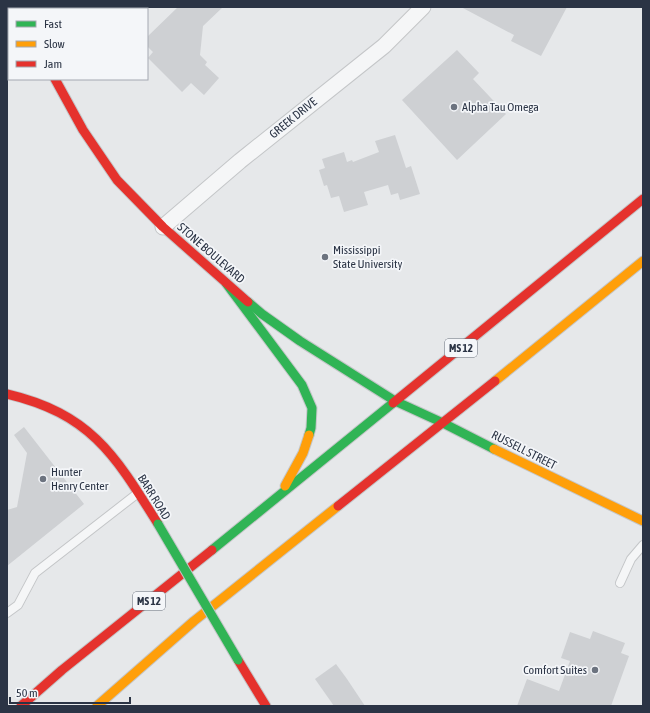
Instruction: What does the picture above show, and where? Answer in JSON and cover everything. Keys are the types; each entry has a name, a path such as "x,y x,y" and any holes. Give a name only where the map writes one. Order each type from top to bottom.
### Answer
{"main road":[{"name":"STONE BOULEVARD","path":"55,80 83,130 117,180 163,227 262,314 395,401"},
{"name":"MS 12","path":"21,706 62,670 278,497 643,199"},
{"path":"97,706 194,621 443,423 643,261"},
{"path":"226,283 302,385 312,408 311,428 303,453 278,497"},
{"name":"BARR ROAD","path":"7,394 41,403 57,411 85,429 110,452 139,493 266,706"},
{"name":"RUSSELL STREET","path":"395,401 643,521"},
{"path":"11,706 62,670"},
{"path":"104,706 134,674"}],"street":[{"name":"GREEK DRIVE","path":"163,227 240,161 384,46 423,7"}],"lane":[{"path":"7,613 18,605 35,573 139,493"},
{"path":"620,584 631,559 643,545"}],"building":[{"path":"178,7 223,7 203,26 200,55 207,62 205,65 219,78 204,95 191,83 182,92 148,58 153,52 148,47 148,36"},
{"path":"461,7 567,7 541,56 511,41 514,35"},
{"name":"Alpha Tau Omega","path":"457,50 479,73 473,79 506,114 457,160 402,100"},
{"path":"395,135 406,168 411,166 420,194 400,200 398,193 391,195 388,185 364,192 368,205 344,212 339,196 331,198 327,185 324,186 319,170 325,168 322,159 344,152 347,162 352,160 353,162 379,152 375,141"},
{"name":"Hunter Henry Center","path":"24,427 84,504 7,566 7,510 17,507 27,453 14,435"},
{"name":"Comfort Suites","path":"593,631 625,643 621,653 629,656 611,706 517,706 527,679 559,691 570,661 561,658 570,632 590,639"},
{"path":"336,664 365,706 334,706 315,679"}],"traffic: fast":[{"path":"226,283 302,385 312,408 311,428 309,435"},
{"path":"248,302 262,314 300,341 395,401 494,449"},
{"path":"212,550 393,403"},
{"path":"158,524 238,660"}],"traffic: slow":[{"path":"495,381 643,261"},
{"path":"285,486 303,453 309,435"},
{"path":"494,449 643,521"},
{"path":"97,706 194,621 338,506"}],"traffic: jam":[{"path":"56,80 83,130 117,180 163,227 248,302"},
{"path":"393,403 643,199"},
{"path":"338,506 495,381"},
{"path":"7,394 36,402 60,413 80,426 98,441 128,477 158,524"},
{"path":"21,706 62,670 212,550"},
{"path":"238,660 266,706"}],"place":[{"name":"Alpha Tau Omega","path":"454,107"},
{"name":"Mississippi State University","path":"325,257"},
{"name":"Hunter Henry Center","path":"43,479"},
{"name":"Comfort Suites","path":"595,670"}]}
